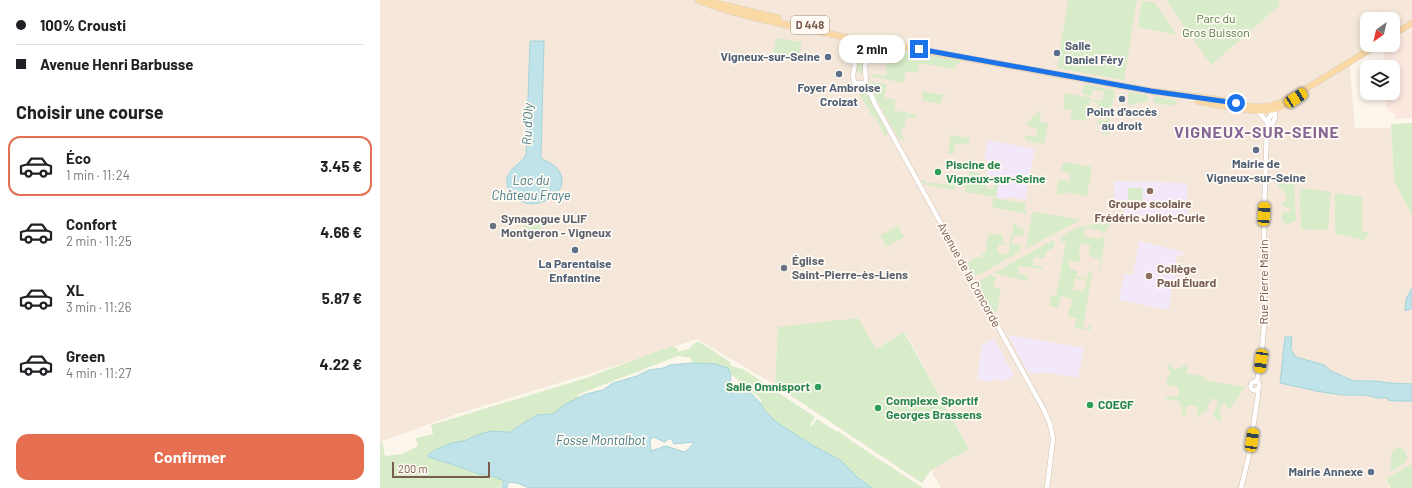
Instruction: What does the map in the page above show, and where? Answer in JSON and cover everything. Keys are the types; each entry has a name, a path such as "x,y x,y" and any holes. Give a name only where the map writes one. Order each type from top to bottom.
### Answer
{"main road":[{"name":"D 448","path":"698,0 723,4 846,34 858,39 1184,96 1246,105 1258,110 1286,104 1306,92 1317,82"},
{"path":"1400,31 1412,23"},
{"name":"D 448","path":"1184,96 1214,104 1274,107 1366,52"}],"street":[{"path":"858,39 853,75 854,83 866,84"},
{"name":"Avenue de la Concorde","path":"870,41 866,67 866,84 893,137 1044,410 1050,424 1053,439 1047,488"},
{"path":"866,67 872,54 886,44"},
{"path":"1258,110 1267,122 1274,107"},
{"name":"Rue Pierre Marin","path":"1267,135 1275,118 1274,107"},
{"name":"Rue Pierre Marin","path":"1240,488 1249,455 1258,394 1257,390 1254,390 1251,386 1252,382 1257,381 1260,368 1264,326 1264,214 1267,122"}],"shaded area":[{"path":"380,0 1166,0 1211,65 1280,5 1278,0 1412,0 1412,18 1400,26 1400,12 1360,12 1360,51 1347,59 1350,67 1355,128 1391,128 1394,181 1412,215 1412,471 1387,481 1390,488 941,488 931,470 969,449 905,332 876,349 778,327 775,385 697,339 638,359 457,414 380,442"},
{"path":"1412,29 1412,118 1395,119 1395,115 1388,110 1385,100 1400,100 1400,60 1384,60 1384,52 1400,52 1400,37"},
{"path":"988,140 1035,149 1025,200 1011,197 1007,199 996,197 999,179 987,175 987,160 984,158"},
{"name":"Groupe scolaire Frédéric Joliot-Curie","path":"1114,181 1187,183 1187,217 1124,215 1124,200 1114,199"},
{"name":"Collège Paul Éluard","path":"1139,241 1183,252 1182,256 1177,255 1174,276 1186,278 1185,286 1172,284 1169,310 1119,300 1124,274 1133,275"},
{"path":"1008,335 1084,348 1078,378 1044,372 1042,374 1028,372"},
{"path":"993,338 1014,375 1003,381 993,379 991,382 977,380 982,345"}],"green space":[{"path":"1068,0 1137,0 1124,80 1057,68"},
{"name":"Parc du Gros Buisson","path":"1166,0 1278,0 1280,5 1211,65"},
{"path":"1142,1 1154,2 1177,35 1138,27"},
{"path":"776,38 802,42 800,56 792,58 791,56 773,53"},
{"path":"860,44 866,45 863,73 855,72"},
{"path":"886,48 960,61 960,64 956,63 955,69 919,63 918,73 906,71 903,83 870,76 873,74 885,76 888,59 879,57 879,54 877,53"},
{"path":"870,82 887,84 884,97 895,100 894,110 916,115 915,119 906,117 905,126 900,130 906,142 897,136 872,91"},
{"path":"1084,84 1114,90 1115,92 1110,117 1110,135 1102,134 1103,125 1097,124 1098,119 1106,121 1108,112 1097,110 1099,103 1093,102 1094,100 1102,101 1104,92 1093,90 1091,96 1082,94"},
{"path":"859,85 865,89 888,134 885,136 875,117 873,118 860,95 857,86"},
{"path":"922,91 944,94 945,97 942,97 941,104 923,101"},
{"path":"1128,92 1147,95 1148,102 1128,105"},
{"path":"1065,93 1091,98 1085,121 1070,119 1072,110 1063,109"},
{"path":"1154,96 1178,101 1177,103 1173,104 1173,106 1154,103"},
{"path":"1041,110 1040,122 1048,123 1044,144 1028,141 1025,138 1027,135 1036,137 1037,128 1027,126 1028,121"},
{"path":"1412,123 1412,215 1394,181 1391,124"},
{"path":"951,135 970,138 969,145 956,143 953,154 948,153"},
{"path":"1063,162 1092,167 1087,196 1066,192 1065,195 1056,193 1059,180 1069,181 1070,173 1061,171"},
{"path":"967,171 980,173 980,177 983,178 984,175 987,175 986,188 993,189 995,177 999,179 996,197 965,192 966,187 956,185 954,190 923,184 921,181 925,180 925,182 951,185 952,175 972,179"},
{"path":"1280,181 1294,182 1296,220 1287,225 1281,219 1283,212 1291,212 1290,209 1281,205 1287,199 1284,191 1278,187"},
{"path":"1128,188 1143,188 1142,202 1128,201"},
{"path":"1301,188 1331,192 1331,198 1328,199 1330,202 1328,230 1301,229"},
{"path":"1335,193 1362,197 1362,231 1370,233 1364,240 1336,234"},
{"path":"993,198 1026,203 1025,211 1028,212 1026,214 992,207"},
{"path":"1036,212 1080,220 1027,248 1032,213"},
{"path":"529,218 537,218 542,223 540,234 537,236 529,236 524,231 524,223"},
{"path":"1015,223 1017,224 1017,227 1024,228 1023,236 1014,235 1012,244 1022,245 1019,252 981,274 974,275 965,261 972,261 974,257 981,258 982,254 985,253 989,233 1003,235 1002,243 1008,245 999,244 997,253 1008,255 1013,226"},
{"path":"1101,223 1109,224 1108,229 1105,230 1105,233 1085,228 1084,236 1099,239 1100,237 1105,238 1100,269 1090,267 1099,268 1100,259 1092,257 1088,254 1090,245 1081,244 1079,253 1080,262 1070,261 1069,269 1077,271 1077,276 1085,278 1084,280 1075,278 1073,290 1084,291 1089,271 1092,272 1083,328 1088,329 1089,325 1091,326 1090,330 1074,328 1077,318 1068,317 1072,299 1061,296 1058,308 1049,306 1051,295 1056,296 1066,242 1060,241 1066,233 1084,226"},
{"path":"898,226 904,237 887,246 890,253 877,229 881,235"},
{"path":"1053,240 1054,248 1047,251 1044,258 1034,257 1033,265 1043,267 1042,269 1019,266 1018,274 1027,276 1028,281 994,273"},
{"path":"991,275 995,276 994,287 1001,290 997,312 993,311 978,285 979,281"},
{"name":"Complexe Sportif Georges Brassens","path":"858,318 876,349 904,332 969,449 931,470 922,483 775,385 778,327"},
{"path":"698,341 730,362 731,366 743,369 815,417 810,425 811,427 817,419 837,432 838,431 923,488 872,488 857,477 840,460 776,422 764,410 760,403 762,401 757,395 742,385 731,374 728,368 715,364 692,363 691,358 678,356 577,395 580,397 564,405 553,414 534,417 506,433 491,431 480,434 464,441 452,443 435,450 428,455 431,458 504,481 500,488 380,488 380,442 382,441 385,456 402,454 418,446 416,438 433,434 431,425 586,378 672,346 678,349 678,352 691,348 691,346"},
{"path":"1172,365 1172,368 1175,369 1187,365 1187,373 1205,377 1204,380 1243,387 1246,385 1229,410 1225,403 1220,405 1219,412 1222,417 1219,421 1213,416 1218,401 1212,398 1206,408 1208,410 1196,418 1198,407 1187,405 1185,416 1183,416 1179,401 1165,399 1168,396 1178,397 1179,387 1166,385 1167,378 1169,378 1171,371 1168,370 1167,366"},
{"path":"1396,447 1405,451 1407,454 1407,460 1397,469 1390,471 1392,451"},
{"path":"1412,464 1412,488 1391,488 1386,479"}],"water":[{"name":"Lac du Château Fraye","path":"530,41 544,41 541,157 556,167 562,179 561,187 556,194 548,200 530,204 521,201 510,192 507,178 508,174 526,155"},
{"path":"1412,288 1412,308 1405,311 1406,299"},
{"path":"1285,337 1292,337 1291,349 1296,357 1324,365 1331,371 1354,381 1412,384 1412,401 1393,401 1388,400 1388,398 1376,398 1367,395 1342,395 1280,383"},
{"name":"Fosse Montalbot","path":"692,363 715,364 728,368 731,374 730,384 752,394 762,405 764,410 776,422 812,445 840,460 857,477 872,488 529,488 518,484 508,483 507,488 502,488 504,481 428,457 428,455 435,450 452,443 464,441 480,434 491,431 511,432 537,415 553,414 564,405 586,394 603,390 613,383 637,376 649,370 663,368 670,365","holes":["654,437 664,442 671,438 674,444 695,442 684,452 666,446 651,451 650,440"]}],"place":[{"name":"Salle Daniel Féry","path":"1057,53"},
{"name":"Vigneux-sur-Seine","path":"828,57"},
{"name":"Foyer Ambroise Croizat","path":"839,74"},
{"name":"Point d'accès au droit","path":"1122,99"},
{"name":"Mairie de Vigneux-sur-Seine","path":"1256,150"},
{"name":"Piscine de Vigneux-sur-Seine","path":"938,172"},
{"name":"Groupe scolaire Frédéric Joliot-Curie","path":"1150,191"},
{"name":"Synagogue ULIF Montgeron - Vigneux","path":"493,226"},
{"name":"La Parentaise Enfantine","path":"575,250"},
{"name":"Église Saint-Pierre-ès-Liens","path":"784,268"},
{"name":"Collège Paul Éluard","path":"1149,276"},
{"name":"Salle Omnisport","path":"818,387"},
{"name":"COEGF","path":"1090,405"},
{"name":"Complexe Sportif Georges Brassens","path":"878,408"},
{"name":"Mairie Annexe","path":"1371,472"}],"district":[{"name":"VIGNEUX-SUR-SEINE","path":"1257,132"}],"route":[{"path":"919,49 1151,91 1236,103"}],"water label":[{"name":"Ru d'Oly","path":"527,124"}]}
